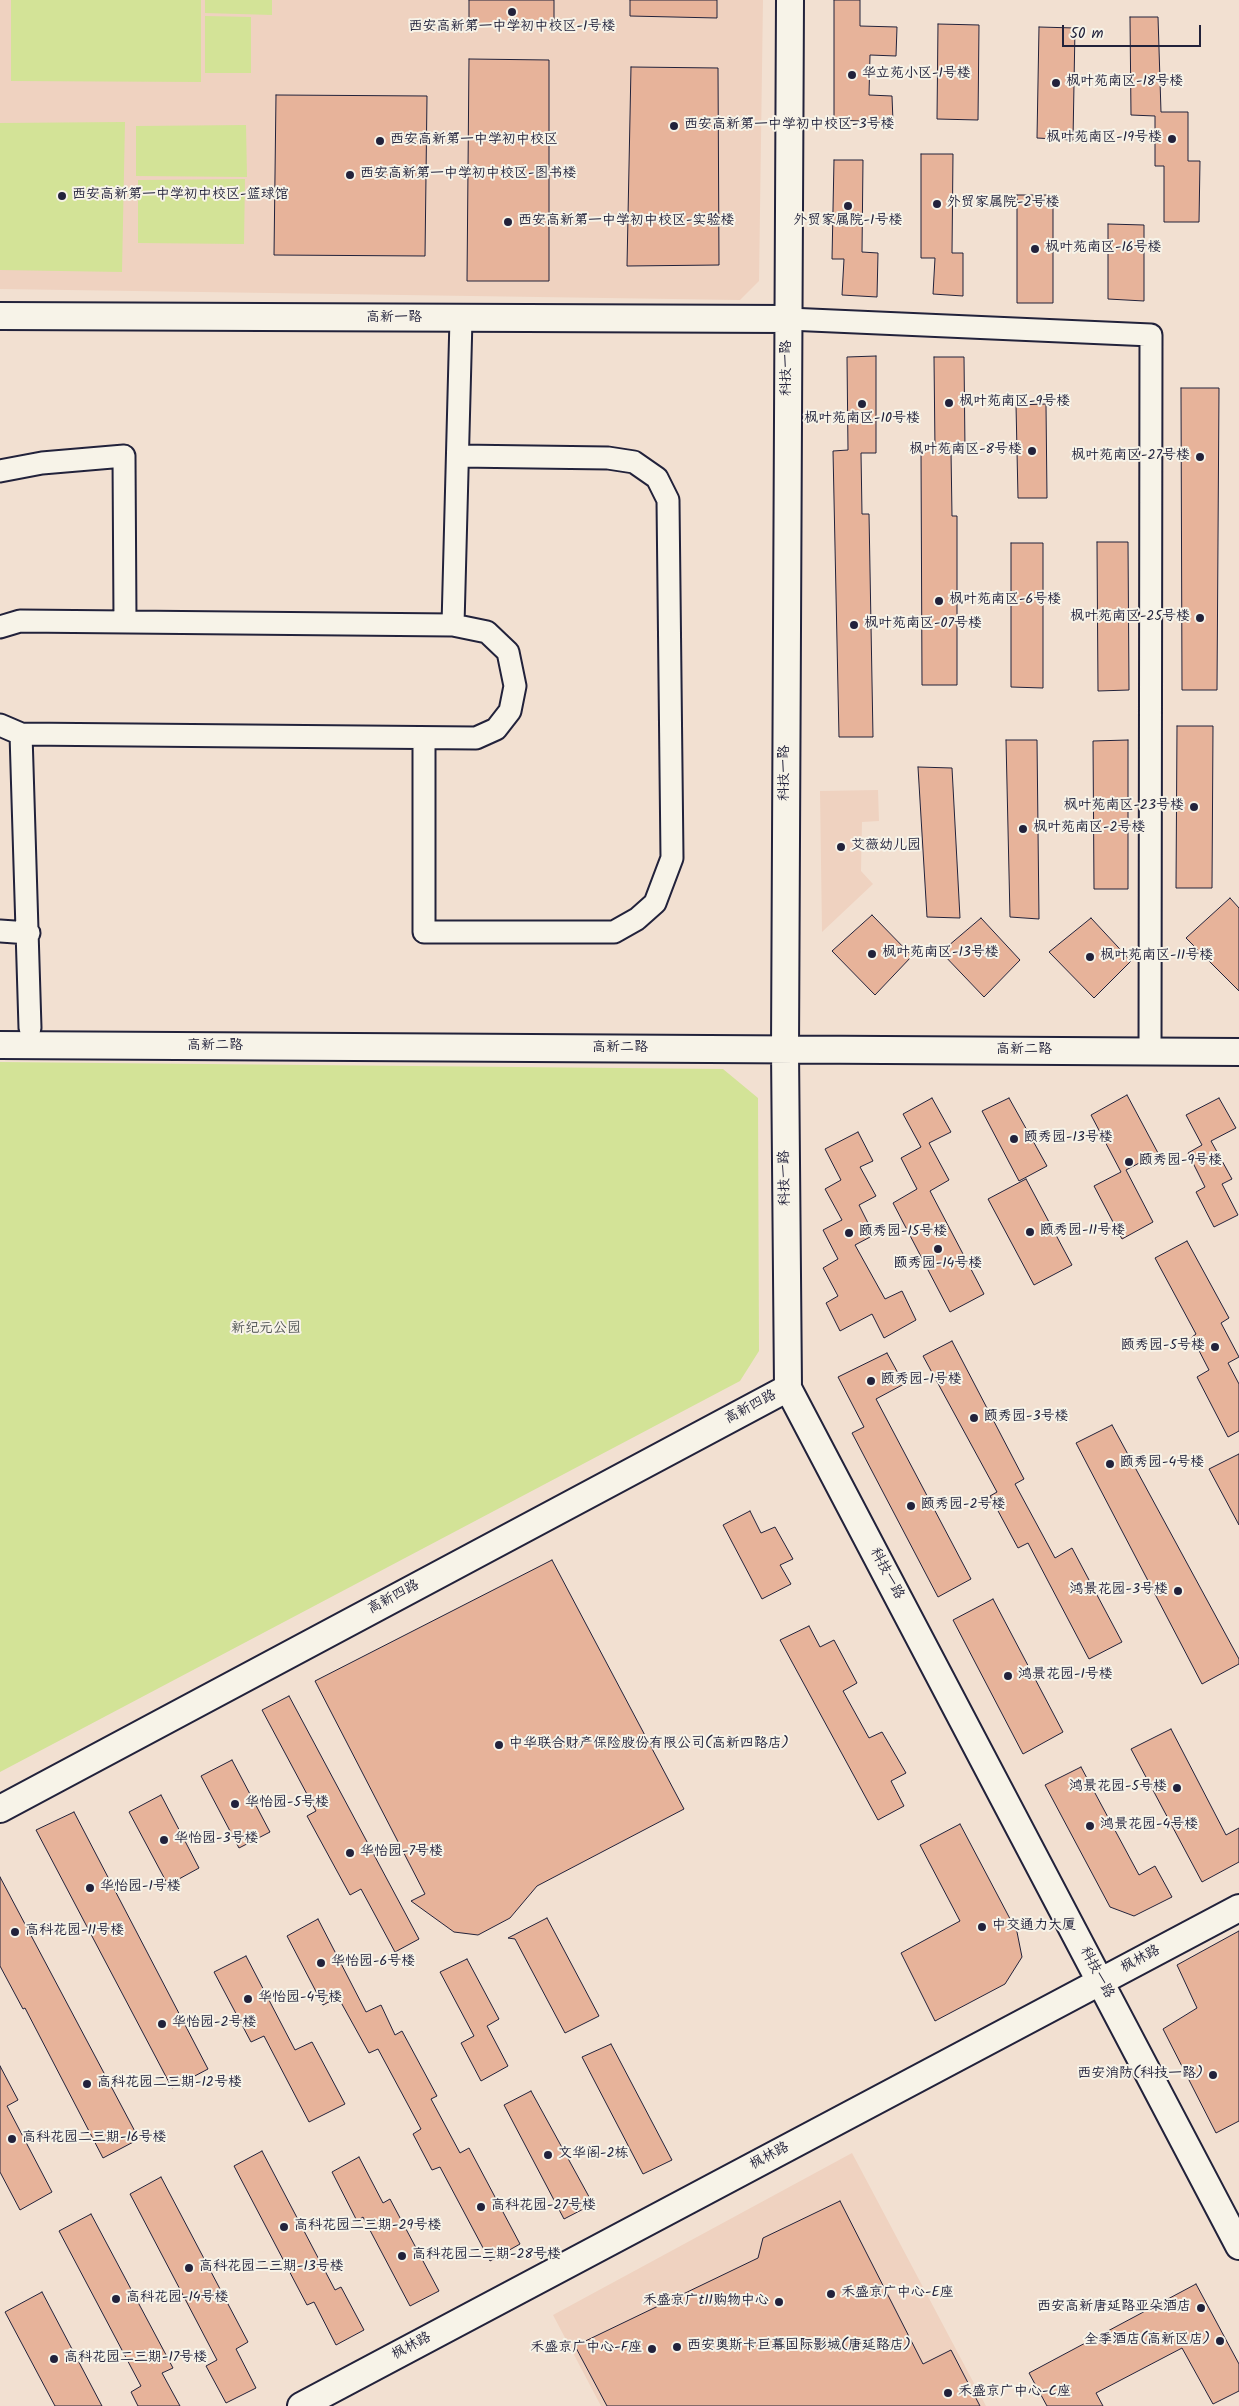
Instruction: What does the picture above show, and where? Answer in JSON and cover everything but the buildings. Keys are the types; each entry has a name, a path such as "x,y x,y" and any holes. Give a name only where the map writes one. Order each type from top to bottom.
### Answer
{"street":[{"name":"科技一路","path":"790,0 785,1041 788,1388 1239,2246"},
{"name":"高新一路","path":"0,316 788,319"},
{"path":"453,625 459,456 461,319"},
{"path":"788,319 1151,335 1150,1043"},
{"path":"0,471 42,463 124,456 125,621"},
{"path":"424,739 424,932 614,932 637,919 655,903 672,858 668,500 657,478 634,462 608,458 459,456"},
{"path":"0,627 20,621 453,625 487,632 508,652 515,686 510,711 496,730 476,738 21,734 0,725"},
{"path":"21,734 29,933 30,1028"},
{"path":"0,931 29,933"},
{"name":"高新二路","path":"0,1028 785,1041 1150,1043 1239,1052"},
{"name":"高新二路","path":"1150,1043 1239,1034"},
{"name":"高新二路","path":"0,1046 785,1041"},
{"name":"高新四路","path":"0,1809 788,1388"},
{"name":"枫林路","path":"301,2406 1239,1908"}],"shaded area":[{"name":"西安高新第一中学初中校区","path":"0,0 763,0 759,281 740,300 0,289"},
{"name":"艾薇幼儿园","path":"878,790 879,821 862,822 861,871 873,884 822,932 820,791"},
{"name":"禾盛京广t11购物中心","path":"852,2153 986,2406 601,2406 553,2315"}],"green space":[{"path":"11,0 201,0 201,82 11,81"},
{"path":"205,0 272,0 272,15 205,13"},
{"path":"205,16 251,17 251,73 205,73"},
{"name":"西安高新第一中学初中校区-篮球馆","path":"125,122 122,272 0,270 0,123"},
{"path":"246,125 247,177 136,176 136,126"},
{"path":"245,179 244,244 138,243 138,180"},
{"name":"新纪元公园","path":"0,1062 723,1069 758,1098 759,1351 740,1381 0,1772"}],"place":[{"name":"西安高新第一中学初中校区-1号楼","path":"512,12"},
{"name":"华立苑小区-1号楼","path":"852,75"},
{"name":"枫叶苑南区-18号楼","path":"1056,83"},
{"name":"西安高新第一中学初中校区-3号楼","path":"674,126"},
{"name":"枫叶苑南区-19号楼","path":"1172,139"},
{"name":"西安高新第一中学初中校区","path":"380,141"},
{"name":"西安高新第一中学初中校区-图书楼","path":"350,175"},
{"name":"西安高新第一中学初中校区-篮球馆","path":"62,196"},
{"name":"外贸家属院-2号楼","path":"937,204"},
{"name":"外贸家属院-1号楼","path":"848,206"},
{"name":"西安高新第一中学初中校区-实验楼","path":"508,222"},
{"name":"枫叶苑南区-16号楼","path":"1035,249"},
{"name":"枫叶苑南区-9号楼","path":"949,403"},
{"name":"枫叶苑南区-10号楼","path":"862,404"},
{"name":"枫叶苑南区-8号楼","path":"1032,451"},
{"name":"枫叶苑南区-27号楼","path":"1200,457"},
{"name":"枫叶苑南区-6号楼","path":"939,601"},
{"name":"枫叶苑南区-25号楼","path":"1200,618"},
{"name":"枫叶苑南区-07号楼","path":"854,625"},
{"name":"枫叶苑南区-23号楼","path":"1194,807"},
{"name":"枫叶苑南区-2号楼","path":"1023,829"},
{"name":"艾薇幼儿园","path":"841,847"},
{"name":"枫叶苑南区-13号楼","path":"872,954"},
{"name":"枫叶苑南区-11号楼","path":"1090,957"},
{"name":"颐秀园-13号楼","path":"1014,1139"},
{"name":"颐秀园-9号楼","path":"1129,1162"},
{"name":"颐秀园-11号楼","path":"1030,1232"},
{"name":"颐秀园-15号楼","path":"849,1233"},
{"name":"颐秀园-14号楼","path":"938,1249"},
{"name":"颐秀园-5号楼","path":"1215,1347"},
{"name":"颐秀园-1号楼","path":"871,1381"},
{"name":"颐秀园-3号楼","path":"974,1418"},
{"name":"颐秀园-4号楼","path":"1110,1464"},
{"name":"颐秀园-2号楼","path":"911,1506"},
{"name":"鸿景花园-3号楼","path":"1178,1591"},
{"name":"鸿景花园-1号楼","path":"1008,1676"},
{"name":"中华联合财产保险股份有限公司(高新四路店)","path":"499,1745"},
{"name":"鸿景花园-5号楼","path":"1177,1788"},
{"name":"华怡园-5号楼","path":"235,1804"},
{"name":"鸿景花园-4号楼","path":"1090,1826"},
{"name":"华怡园-3号楼","path":"164,1840"},
{"name":"华怡园-7号楼","path":"350,1853"},
{"name":"华怡园-1号楼","path":"90,1888"},
{"name":"中交通力大厦","path":"982,1927"},
{"name":"高科花园-11号楼","path":"15,1932"},
{"name":"华怡园-6号楼","path":"321,1963"},
{"name":"华怡园-4号楼","path":"248,1999"},
{"name":"华怡园-2号楼","path":"162,2024"},
{"name":"西安消防(科技一路)","path":"1213,2075"},
{"name":"高科花园二三期-12号楼","path":"87,2084"},
{"name":"高科花园二三期-16号楼","path":"12,2139"},
{"name":"文华阁-2栋","path":"548,2155"},
{"name":"高科花园-27号楼","path":"481,2207"},
{"name":"高科花园二三期-29号楼","path":"284,2227"},
{"name":"高科花园二三期-28号楼","path":"402,2256"},
{"name":"高科花园二三期-13号楼","path":"189,2268"},
{"name":"禾盛京广中心-E座","path":"831,2294"},
{"name":"高科花园-14号楼","path":"116,2299"},
{"name":"禾盛京广t11购物中心","path":"779,2302"},
{"name":"西安高新唐延路亚朵酒店","path":"1201,2308"},
{"name":"全季酒店(高新区店)","path":"1220,2341"},
{"name":"西安奥斯卡巨幕国际影城(唐延路店)","path":"677,2347"},
{"name":"禾盛京广中心-F座","path":"652,2349"},
{"name":"高科花园二三期-17号楼","path":"54,2359"},
{"name":"禾盛京广中心-C座","path":"948,2393"}]}
